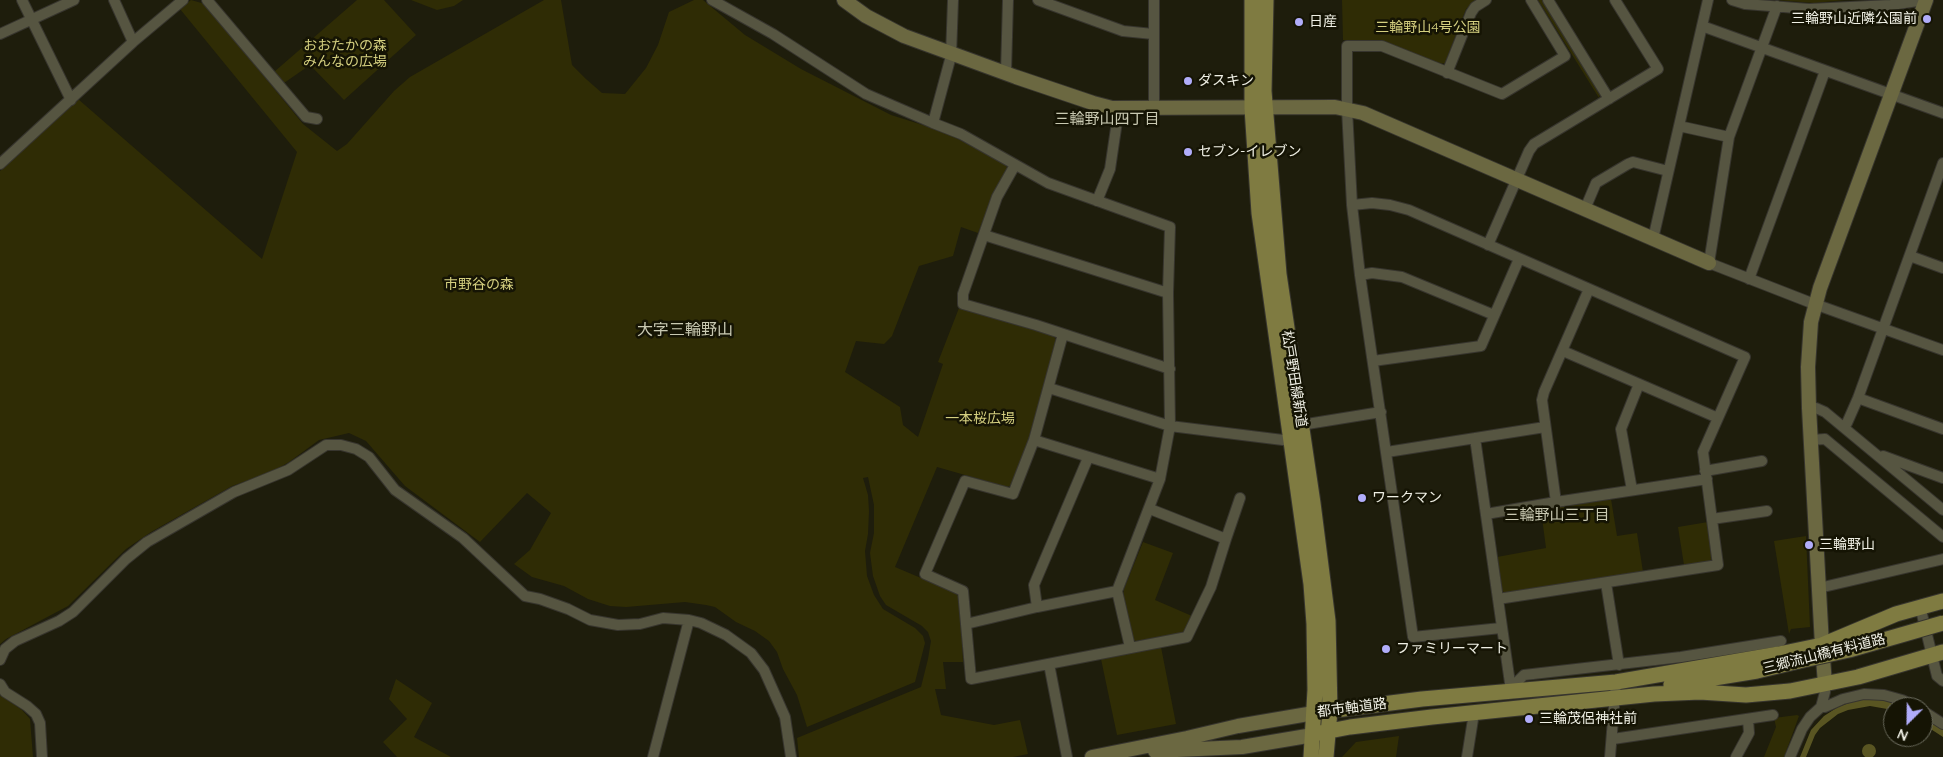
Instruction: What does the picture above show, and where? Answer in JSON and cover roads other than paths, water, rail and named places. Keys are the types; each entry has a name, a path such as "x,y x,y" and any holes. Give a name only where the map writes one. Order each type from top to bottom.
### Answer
{"main road":[{"name":"松戸野田線新道","path":"1252,0 1258,108 1259,213 1311,584 1314,633 1314,713 1311,757"},
{"name":"松戸野田線新道","path":"1266,0 1264,82 1258,108 1279,274 1326,596 1330,711 1326,757"},
{"path":"1616,682 1822,645 1888,617 1920,606 1943,602"},
{"name":"三郷流山橋有料道路","path":"1616,698 1653,688 1757,671 1848,650 1943,623"},
{"path":"1616,698 1676,692 1760,694 1790,691 1858,676 1938,654"},
{"name":"三郷流山橋有料道路","path":"1616,682 1651,683 1704,679"},
{"name":"都市軸道路","path":"1314,713 1514,686 1616,682"},
{"name":"都市軸道路","path":"1313,734 1357,726 1616,698"}],"street":[{"path":"22,0 71,100"},
{"path":"0,34 74,0"},
{"path":"114,0 133,42"},
{"path":"0,164 133,42 183,0"},
{"path":"207,0 306,117 317,119"},
{"path":"712,0 773,34 866,94 961,134 1048,183 1170,227 1168,293 1170,426 1160,479 1118,591 1130,648"},
{"path":"844,0 887,28 951,53 1093,103 1118,108 1154,109 1346,109 1380,119 1710,263 1943,350"},
{"path":"933,123 951,53 953,0"},
{"path":"1006,73 1008,0"},
{"path":"1038,0 1123,31 1153,34"},
{"path":"1154,0 1154,109"},
{"path":"1447,72 1471,13 1475,7 1486,0"},
{"path":"1501,628 1413,637 1360,275 1352,205 1346,109 1347,46 1382,46 1502,94 1565,56 1531,0"},
{"path":"1548,0 1609,99"},
{"path":"1488,245 1516,179 1534,144 1658,69 1615,0"},
{"path":"1652,239 1708,0"},
{"path":"1732,0 1745,4 1822,9 1891,5 1925,0 1820,288 1811,322 1808,353 1809,408 1826,692 1821,707 1810,717 1802,729 1790,757"},
{"path":"1710,263 1729,138 1777,6"},
{"path":"1702,26 1943,113"},
{"path":"1749,279 1825,71"},
{"path":"1097,201 1110,169 1118,108"},
{"path":"1679,126 1729,138"},
{"path":"1585,209 1596,183 1628,164 1633,162 1668,171"},
{"path":"1844,427 1858,398 1910,256 1939,188 1943,163"},
{"path":"1015,165 997,197 963,294 963,304 1170,369"},
{"path":"1352,205 1381,204 1409,210 1745,357 1703,452 1718,565 1498,599"},
{"path":"984,235 1168,293"},
{"path":"1910,256 1943,268"},
{"path":"1373,361 1481,346 1519,259"},
{"path":"1360,275 1372,273 1402,277 1494,315"},
{"path":"1556,502 1542,400 1589,290"},
{"path":"1063,334 1034,440 1014,494 965,481 925,574 963,590 971,678 1186,637 1211,587 1240,498"},
{"path":"1563,351 1718,418"},
{"path":"1632,490 1621,428 1639,384"},
{"path":"1048,388 1170,426 1291,441"},
{"path":"1858,398 1943,429"},
{"path":"1809,408 1816,408 1825,412 1943,510"},
{"path":"1301,425 1380,412"},
{"path":"1387,452 1545,427"},
{"path":"1475,438 1501,628 1514,686"},
{"path":"1811,440 1825,439 1943,537"},
{"path":"1034,440 1160,479"},
{"path":"0,660 5,649 15,641 59,621 73,612 126,559 147,542 234,492 288,470 326,445 341,445 356,449 369,457 395,490 463,538 525,596 568,609 590,620 618,625 640,624 663,618 690,620 726,634 751,653 764,670 785,717 791,757"},
{"path":"1876,453 1943,478"},
{"path":"1037,607 1034,585 1088,458"},
{"path":"1486,514 1632,490 1762,461"},
{"path":"1150,508 1226,539"},
{"path":"1712,519 1767,512"},
{"path":"1819,588 1943,559"},
{"path":"1606,583 1619,665"},
{"path":"966,624 1037,607 1118,591"},
{"path":"1920,606 1938,654 1937,676 1943,681"},
{"path":"653,757 690,620"},
{"path":"1514,686 1524,675 1619,665 1781,641"},
{"path":"1049,664 1067,757"},
{"path":"1610,757 1613,739 1616,682"},
{"path":"0,684 5,692 36,714 40,723 42,757"},
{"path":"1821,707 1864,694 1888,697"},
{"name":"都市軸道路","path":"1092,757 1238,726 1314,713"},
{"path":"1467,757 1474,713"},
{"path":"1613,739 1773,715"},
{"path":"1736,757 1749,733 1748,719"},
{"path":"1118,752 1242,747 1313,734"}],"place":[{"name":"三輪野山近隣公園前","path":"1927,19"},
{"name":"日産","path":"1299,22"},
{"name":"ダスキン","path":"1188,81"},
{"name":"セブン-イレブン","path":"1188,152"},
{"name":"ワークマン","path":"1362,498"},
{"name":"三輪野山","path":"1809,545"},
{"name":"ファミリーマート","path":"1386,649"},
{"name":"三輪茂侶神社前","path":"1529,719"}],"district":[{"name":"三輪野山四丁目","path":"1107,119"},
{"name":"大字三輪野山","path":"685,330"},
{"name":"三輪野山三丁目","path":"1557,515"}],"park label":[{"name":"三輪野山4号公園","path":"1428,28"},
{"name":"おおたかの森 みんなの広場","path":"345,54"},
{"name":"市野谷の森","path":"479,285"},
{"name":"一本桜広場","path":"980,419"}]}
